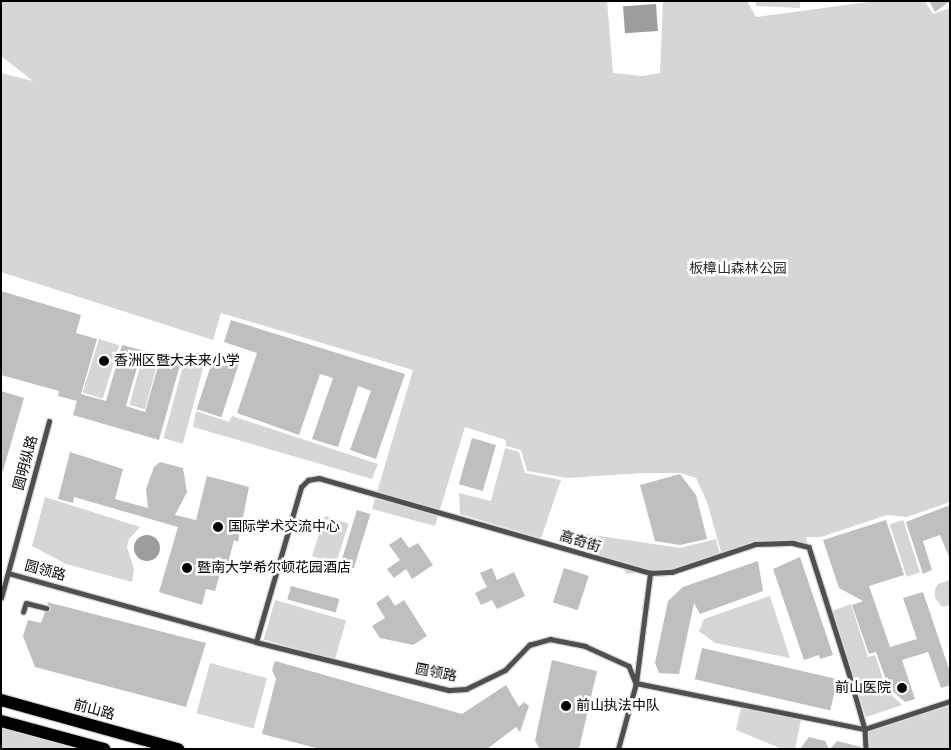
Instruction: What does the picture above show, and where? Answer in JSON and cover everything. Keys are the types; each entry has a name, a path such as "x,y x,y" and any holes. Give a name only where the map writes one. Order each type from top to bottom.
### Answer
{"main road":[{"name":"前山路","path":"1,700 178,749"},
{"path":"1,721 104,749"}],"lane":[{"name":"圆明纵路","path":"1,598 49,421"},
{"name":"高奇街","path":"256,642 301,487 308,480 319,478 650,573 672,572 755,544 774,541 809,546 865,729 866,749"},
{"name":"圆领路","path":"8,573 256,642 458,691 505,670 536,641 557,639 585,646 629,666 636,683"},
{"path":"618,749 636,683 650,573"},
{"path":"23,612 26,603 46,608"},
{"path":"636,683 865,729 950,701"}],"green space":[{"name":"板樟山森林公园","path":"1,1 607,1 613,73 642,76 660,73 663,1 747,1 756,17 876,1 925,1 933,14 950,8 950,502 907,517 887,515 821,537 806,537 808,546 774,541 722,555 707,502 696,478 680,473 643,473 567,478 527,471 521,450 506,446 506,440 465,427 435,526 372,509 413,370 221,313 213,340 1,272 1,73 33,81 1,56"},
{"path":"756,1 800,1 800,8 756,6"},
{"path":"99,339 119,345 103,399 83,393"},
{"path":"144,351 159,355 145,409 130,405"},
{"path":"184,362 203,367 183,443 164,438"},
{"path":"196,411 229,422 232,416 378,464 372,479 193,427"},
{"path":"505,448 519,452 525,473 561,480 541,538 460,514 459,493 491,501"},
{"path":"45,497 140,527 129,539 127,547 134,569 132,582 66,564 32,546"},
{"path":"325,516 349,524 336,564 312,556"},
{"path":"903,520 920,572 907,577 890,524"},
{"path":"580,533 680,548 716,539 720,554 672,570 627,574 620,564 570,549"},
{"path":"950,580 950,605 942,607 935,598 935,589 938,584"},
{"path":"770,596 790,658 715,643 699,631 704,619"},
{"path":"275,600 346,620 335,660 264,639"},
{"path":"851,604 868,657 875,655 887,691 902,705 866,717 832,611"},
{"path":"210,663 267,678 254,728 197,713"},
{"path":"950,706 950,749 867,749 865,729"},
{"path":"741,708 801,720 795,749 782,749 736,730"},
{"path":"1,726 86,749 1,749"}],"shaded area":[{"path":"656,4 658,31 625,33 623,6"},
{"path":"147,535 156,539 160,548 156,557 147,561 138,557 134,548 138,539"}],"building":[{"path":"929,1 950,1 935,12"},
{"path":"1,291 81,315 76,333 97,339 81,394 106,401 122,345 142,350 126,406 145,412 162,352 182,358 159,440 73,415 77,401 58,396 59,391 1,375"},
{"path":"231,320 405,374 376,459 350,450 371,391 358,386 338,447 312,439 333,378 320,374 299,435 237,413 257,353 224,342"},
{"path":"214,356 239,364 221,417 197,409"},
{"path":"1,391 24,398 3,471 1,471"},
{"path":"472,438 496,445 483,491 459,484"},
{"path":"70,452 123,469 115,499 148,508 146,489 154,467 160,462 183,468 187,492 175,515 196,520 207,476 249,487 238,542 234,540 226,571 221,570 215,591 206,589 202,605 159,592 178,527 74,497 73,503 58,499"},
{"path":"680,474 696,495 707,539 680,545 655,541 640,485"},
{"path":"950,505 950,559 940,535 923,541 932,570 923,574 906,522"},
{"path":"357,510 370,514 354,569 340,565"},
{"path":"886,520 904,575 869,586 890,647 917,639 903,598 923,592 950,672 950,685 941,688 928,652 902,660 915,699 905,702 889,688 876,652 869,654 852,605 863,601 839,588 823,540"},
{"path":"401,537 409,548 418,543 433,565 412,579 406,569 394,578 387,569 400,560 389,545"},
{"path":"800,557 833,655 820,659 819,655 804,660 773,569"},
{"path":"758,561 763,591 700,614 694,603 679,674 659,673 655,663 668,601 683,587"},
{"path":"492,568 497,580 514,572 525,596 497,609 492,600 481,605 475,593 487,587 480,573"},
{"path":"564,568 589,576 578,610 553,602"},
{"path":"291,586 339,599 336,612 287,600"},
{"path":"388,595 395,606 404,600 427,636 413,645 380,638 372,626 385,618 376,603"},
{"path":"47,602 206,643 186,707 35,667 23,636 28,620 41,623 45,612 50,609"},
{"path":"702,648 837,679 830,710 695,679"},
{"name":"前山执法中队","path":"552,660 597,671 579,749 540,749 535,741"},
{"path":"275,661 462,714 506,685 519,707 524,702 529,706 520,732 516,727 487,749 320,749 262,734 276,679 272,670"},
{"path":"809,737 825,741 829,749 800,749"},
{"path":"837,741 861,747 861,749 830,749"}],"place":[{"name":"香洲区暨大未来小学","path":"104,361"},
{"name":"国际学术交流中心","path":"218,527"},
{"name":"暨南大学希尔顿花园酒店","path":"187,568"},
{"name":"前山医院","path":"902,688"},
{"name":"前山执法中队","path":"566,706"}]}
